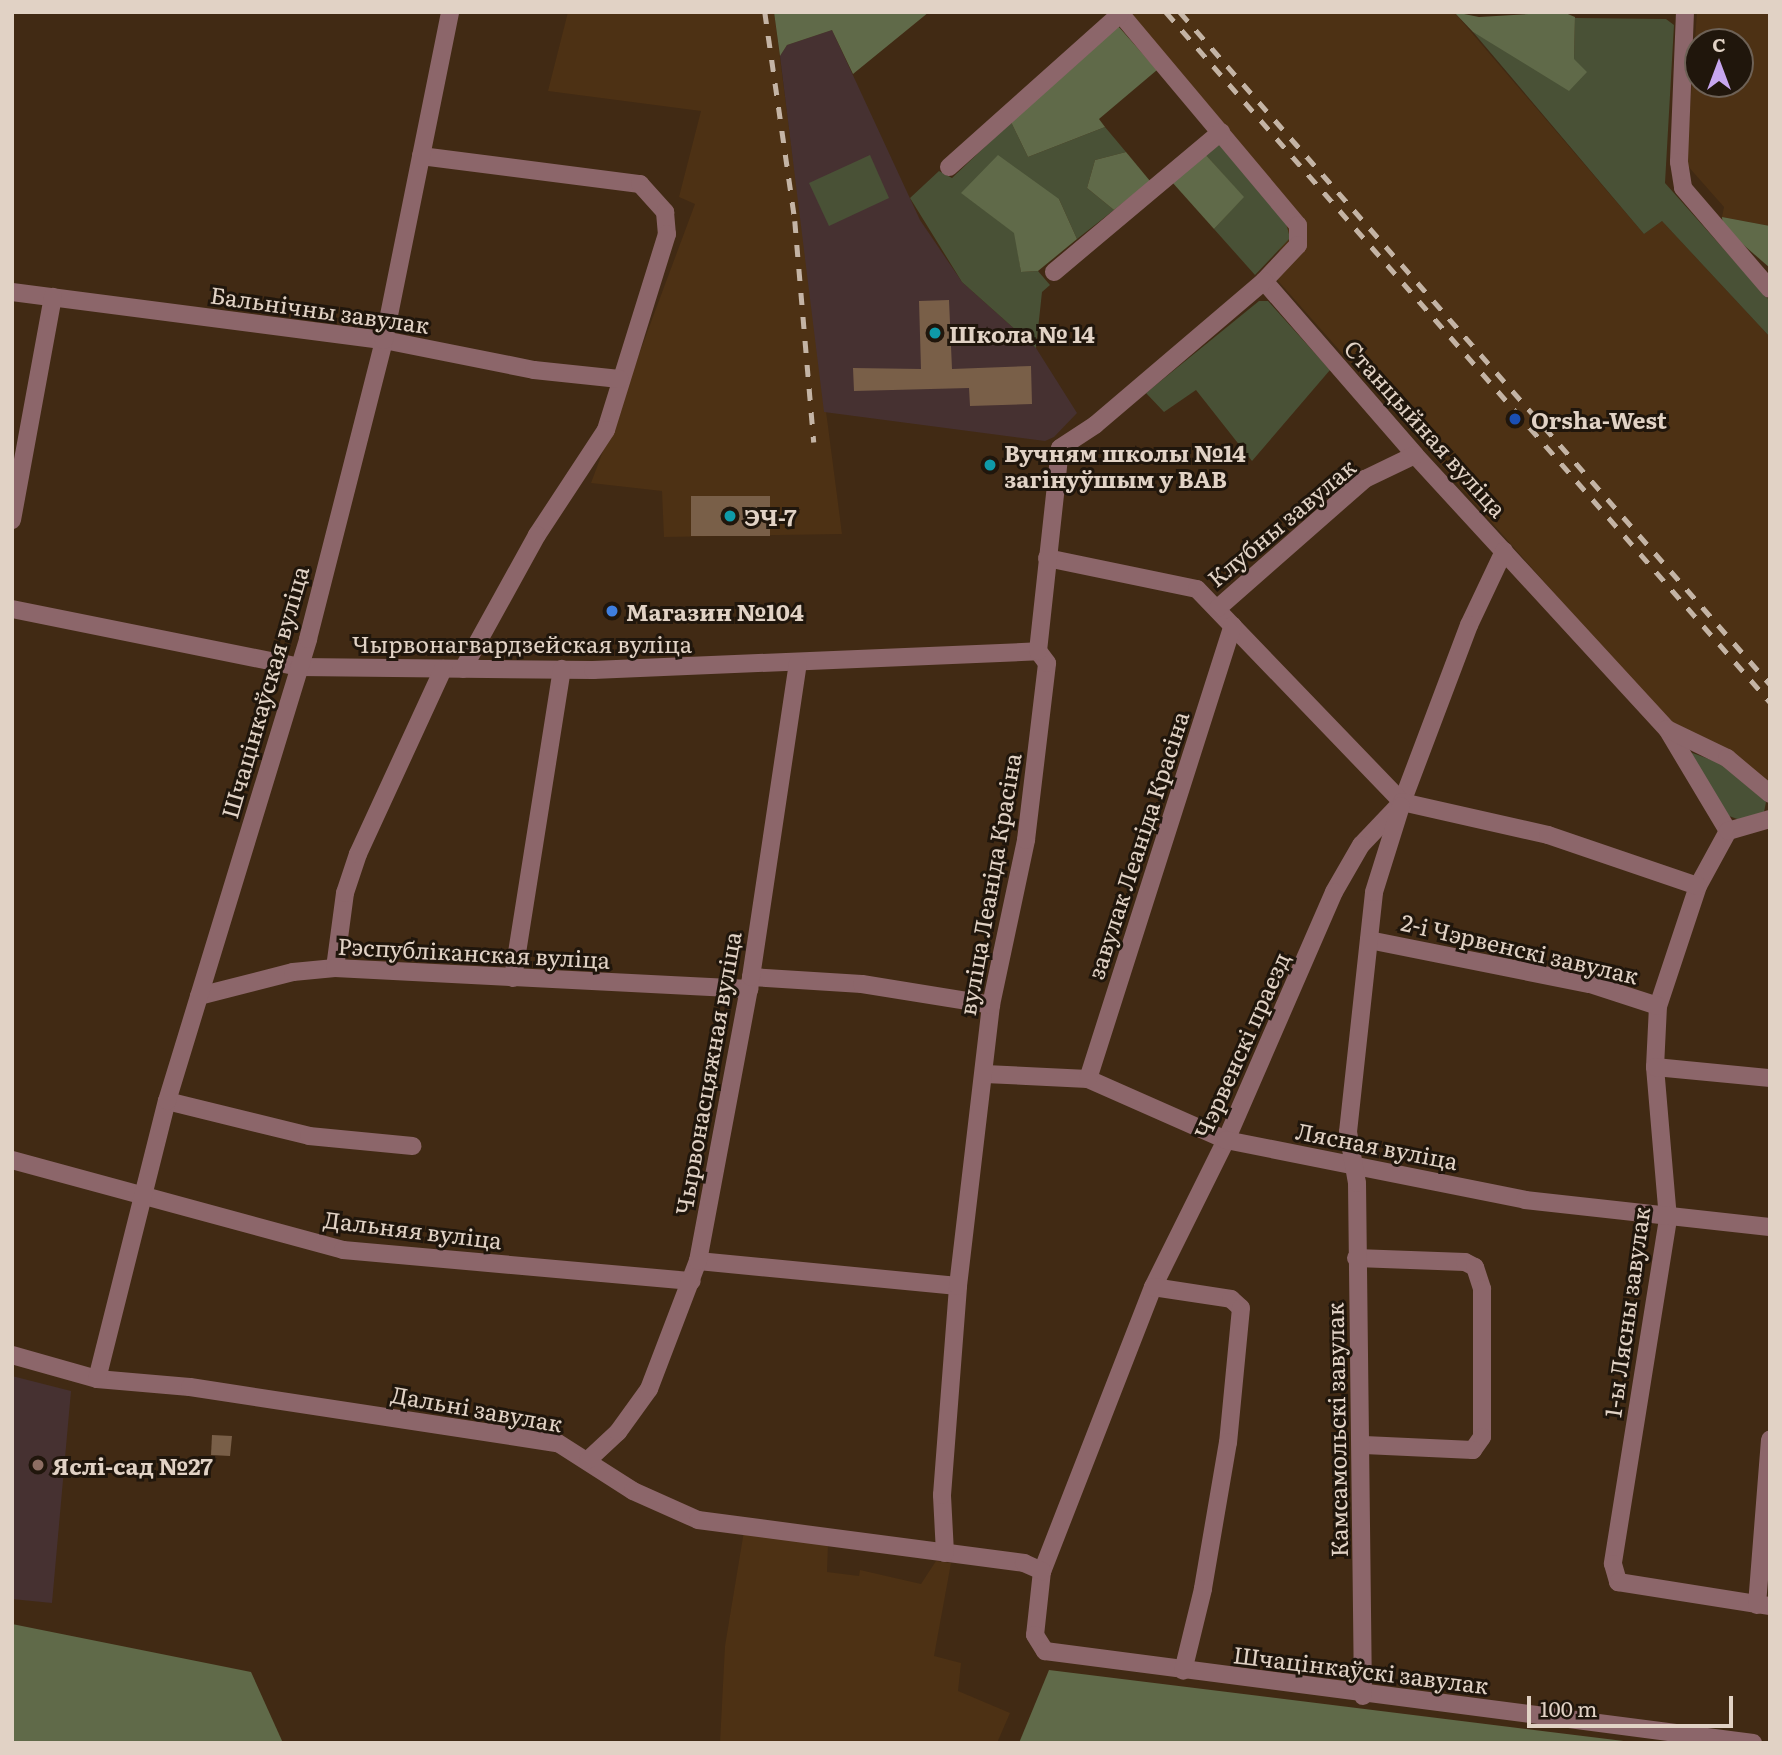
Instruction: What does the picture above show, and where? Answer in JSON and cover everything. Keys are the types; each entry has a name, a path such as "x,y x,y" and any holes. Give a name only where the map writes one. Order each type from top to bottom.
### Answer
{"street":[{"name":"Шчацінкаўская вуліца","path":"97,1379 167,1101 299,667 384,340 450,12"},
{"path":"1685,12 1679,162 1683,188 1770,289"},
{"path":"949,167 1119,13 1298,225 1298,244 1264,281"},
{"path":"1054,272 1221,132"},
{"path":"421,156 640,184 657,198 666,212 667,234 606,430 537,535 463,669"},
{"name":"Станцыйная вуліца","path":"1264,281 1415,455 1667,729 1728,831"},
{"name":"вуліца Леаніда Красіна","path":"945,1553 943,1495 958,1286 991,1005 1026,840 1047,663 1038,651 1060,448 1095,425 1264,281"},
{"name":"Бальнічны завулак","path":"12,292 384,340 534,370 620,379"},
{"path":"12,520 20,437 53,297"},
{"name":"Клубны завулак","path":"1218,608 1365,479 1415,455"},
{"name":"Чэрвенскі праезд","path":"1042,1571 1153,1287 1226,1140 1334,892 1361,845 1402,802 1469,625 1504,551"},
{"path":"1046,558 1197,589 1402,802 1548,835 1698,886 1728,831 1770,819"},
{"name":"Чырвонагвардзейская вуліца","path":"12,609 299,667 562,669 798,664 1038,651"},
{"name":"завулак Леаніда Красіна","path":"1088,1079 1233,626"},
{"name":"Чырвонасцяжная вуліца","path":"588,1460 618,1432 649,1389 698,1261 750,983 798,664"},
{"path":"335,968 345,893 358,854 443,669"},
{"path":"513,978 562,669"},
{"path":"1667,729 1727,758 1770,794"},
{"name":"Камсамольскі завулак","path":"1363,1696 1364,1445 1356,1258 1357,1183 1351,1163 1348,1132 1374,892 1402,802"},
{"name":"1-ы Лясны завулак","path":"1698,886 1658,1006 1654,1067 1668,1219 1615,1545 1618,1582 1763,1605"},
{"name":"2-і Чэрвенскі завулак","path":"1369,940 1590,984 1658,1006"},
{"name":"Рэспубліканская вуліца","path":"199,996 293,972 335,968 513,978 862,984 991,1005"},
{"path":"1654,1067 1770,1079"},
{"name":"Лясная вуліца","path":"985,1074 1088,1079 1226,1140 1525,1200 1668,1219 1770,1227"},
{"path":"167,1101 309,1136 413,1146"},
{"name":"Дальняя вуліца","path":"12,1160 143,1199 343,1250 692,1281"},
{"path":"1356,1258 1465,1262 1475,1267 1482,1289 1482,1437 1473,1450 1364,1445"},
{"path":"698,1261 958,1286"},
{"path":"1153,1287 1231,1300 1241,1308 1224,1468 1203,1589 1183,1671"},
{"name":"Дальні завулак","path":"12,1355 97,1379 190,1387 558,1443 588,1460 633,1492 698,1520 1024,1563 1042,1571"},
{"path":"1763,1605 1770,1440"},
{"name":"Шчацінкаўскі завулак","path":"1042,1571 1035,1635 1045,1651 1363,1696 1753,1743"}],"shaded area":[{"path":"568,12 774,12 842,534 664,537 662,491 591,483 695,204 679,197 701,111 548,91"},
{"path":"1107,12 1454,12 1644,234 1662,221 1770,337 1770,785 1669,723 1265,266 1279,253 1283,212"},
{"path":"1697,12 1770,12 1770,226 1722,217 1724,207 1686,164 1691,98 1754,98 1754,28 1696,28"},
{"path":"832,30 920,220 962,282 1036,348 1077,413 1054,437 1045,441 824,412 780,56 787,45"},
{"name":"Яслі-сад №27","path":"12,1376 71,1391 52,1603 12,1599"},
{"path":"744,1531 828,1544 827,1572 859,1576 860,1570 921,1584 936,1561 951,1563 934,1656 961,1663 958,1691 1010,1713 997,1743 720,1743 725,1646"}],"green space":[{"path":"774,12 929,12 853,74 832,30 787,45 780,56"},
{"path":"1454,12 1479,17 1563,12 1575,17 1574,59 1587,72 1569,91 1473,32"},
{"path":"1575,18 1666,19 1674,25 1665,183 1770,301 1770,337 1662,221 1644,234 1473,32 1519,57 1574,59"},
{"path":"1118,26 1157,70 1099,119 1105,127 1028,157 1011,122"},
{"path":"1011,122 1028,157 1105,127 1126,152 1095,160 1087,188 1114,210 1077,239 1059,199 962,193 1015,233 1021,272 1038,271 1050,285 1042,292 1036,348 962,282 910,198 939,171 952,178"},
{"path":"1219,143 1283,212 1290,238 1255,275 1214,229 1243,197 1205,154"},
{"path":"1126,152 1150,181 1114,210 1087,188 1095,160"},
{"path":"1205,154 1244,197 1214,229 1172,182"},
{"path":"870,155 889,198 829,226 809,183"},
{"path":"998,155 1059,199 1077,239 1038,271 1021,272 1014,233 961,193"},
{"path":"1722,217 1770,226 1770,268 1723,227"},
{"path":"1259,301 1268,301 1330,370 1252,461 1196,390 1164,412 1146,393"},
{"path":"1687,751 1720,763 1766,802 1764,812 1740,820 1729,816"},
{"path":"12,1624 251,1672 283,1743 12,1743"},
{"path":"1049,1670 1640,1743 1019,1743"}],"building":[{"name":"Школа № 14","path":"949,300 952,369 1031,366 1032,404 970,406 969,388 854,391 853,368 921,369 919,301"},
{"name":"ЭЧ-7","path":"691,496 770,496 770,536 691,536"},
{"path":"212,1435 232,1436 230,1456 211,1455"}],"railway":[{"path":"765,12 795,221 814,442"},
{"path":"1166,12 1770,702"},
{"path":"1180,12 1770,684"}],"place":[{"name":"Школа № 14","path":"935,333"},
{"name":"Orsha-West","path":"1515,419"},
{"name":"Вучням школы №14 загінуўшым у ВАВ","path":"990,465"},
{"name":"ЭЧ-7","path":"730,516"},
{"name":"Магазин №104","path":"612,611"},
{"name":"Яслі-сад №27","path":"38,1465"}]}
